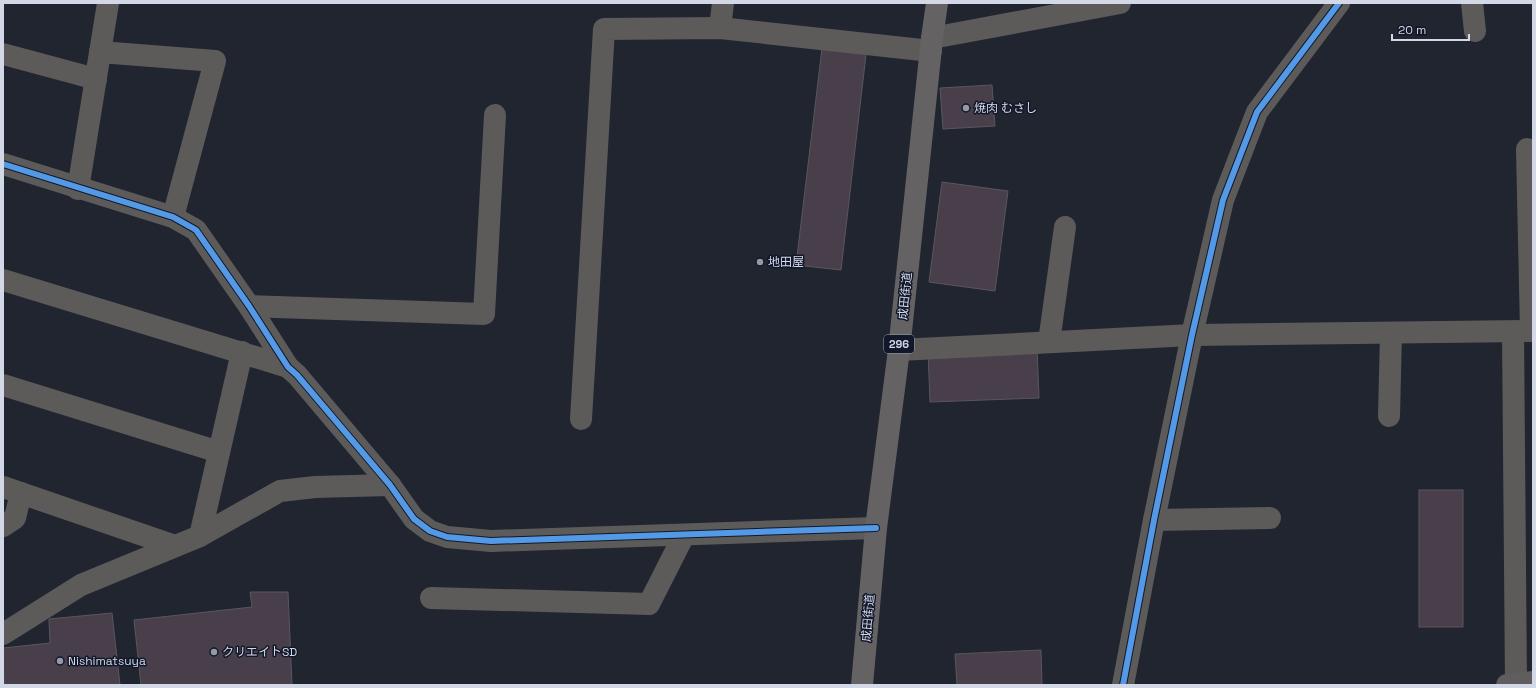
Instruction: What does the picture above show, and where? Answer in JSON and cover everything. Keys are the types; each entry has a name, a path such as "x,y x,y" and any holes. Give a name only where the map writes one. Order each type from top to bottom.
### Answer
{"highway":[{"name":"成田街道","path":"862,685 876,528 899,350 937,3"}],"street":[{"path":"78,189 108,3"},
{"path":"720,28 723,3"},
{"path":"581,419 604,29 720,28 932,44 1120,3"},
{"path":"1123,685 1154,520 1192,335 1223,200 1257,112 1339,3"},
{"path":"1472,3 1475,31"},
{"path":"100,52 215,61 173,217"},
{"path":"3,54 96,79"},
{"path":"249,306 484,314 495,115"},
{"path":"1519,684 1526,331 1527,149"},
{"path":"3,164 78,189 173,217 196,230 249,306 288,367 298,375 390,485 414,519 430,531 447,536 491,541 876,528"},
{"path":"1049,342 1065,227"},
{"path":"3,280 288,367"},
{"path":"899,350 1192,335 1526,331"},
{"path":"1389,416 1391,333"},
{"path":"200,536 242,352"},
{"path":"3,385 219,452"},
{"path":"3,634 81,585 200,536 280,491 315,487 390,485"},
{"path":"3,526 15,518 12,490 175,546"},
{"path":"1154,520 1270,518"},
{"path":"431,598 649,604 684,535"}],"building":[{"path":"823,40 867,46 841,270 796,265"},
{"path":"992,85 995,126 943,129 940,88"},
{"path":"942,182 1008,191 995,291 929,282"},
{"path":"1037,347 1039,398 930,402 928,351"},
{"path":"1419,490 1463,490 1463,627 1419,627"},
{"name":"クリエイトSD","path":"250,592 288,592 292,685 141,685 134,620 252,607"},
{"name":"Nishimatsuya","path":"112,613 120,685 4,685 3,648 50,643 49,619"},
{"path":"1041,650 1042,685 957,685 955,654"}],"cycle path":[{"path":"1123,685 1154,520 1192,335 1223,200 1257,112 1339,3"},
{"path":"3,164 173,217 196,230 249,306 288,367 297,375 390,485 414,519 430,531 447,537 491,541 876,528"}],"place":[{"name":"焼肉 むさし","path":"966,108"},
{"name":"地田屋","path":"760,262"},
{"name":"クリエイトSD","path":"214,652"},
{"name":"Nishimatsuya","path":"60,661"}]}
